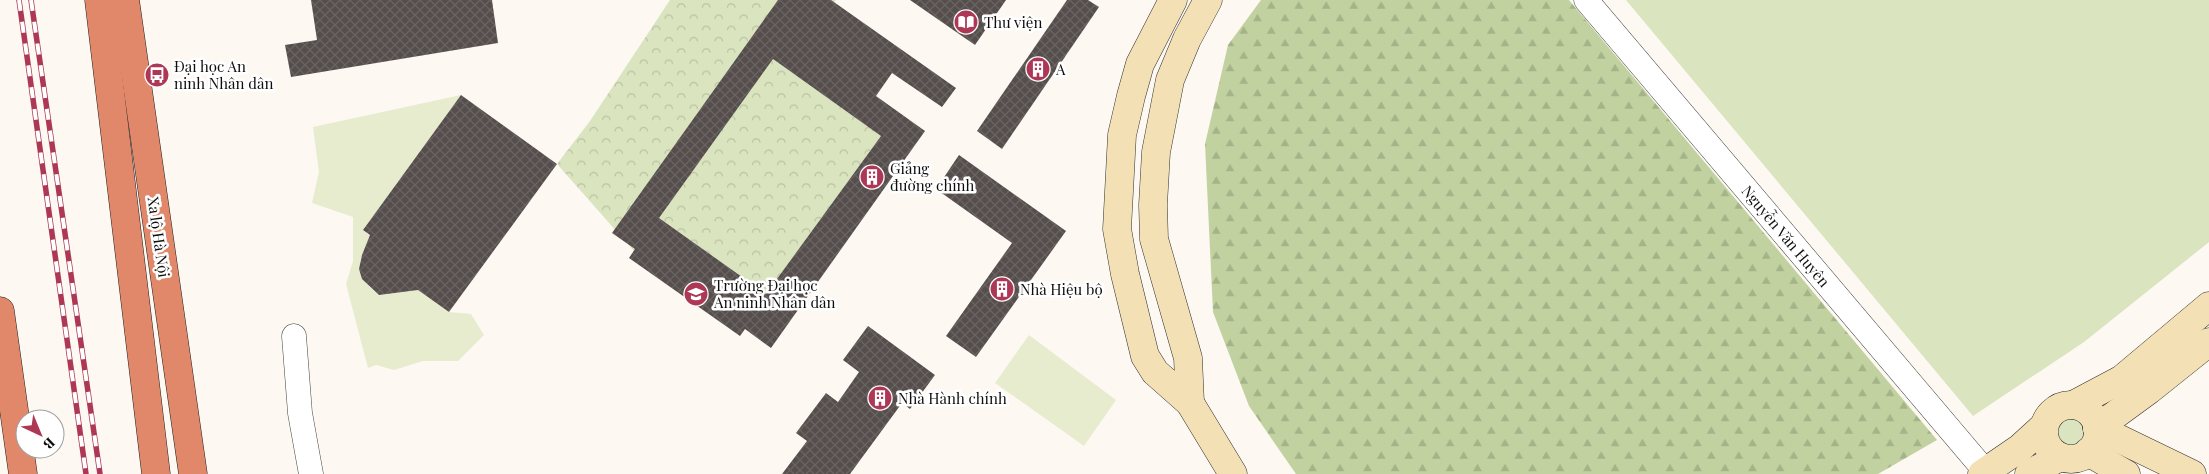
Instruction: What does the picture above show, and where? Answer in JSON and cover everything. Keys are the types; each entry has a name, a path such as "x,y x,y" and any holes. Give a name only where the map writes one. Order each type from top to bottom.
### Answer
{"highway":[{"name":"Xa lộ Hà Nội","path":"99,0 156,474"},
{"name":"Xa lộ Hà Nội","path":"125,0 193,474"},
{"path":"0,311 23,474"}],"street":[{"path":"1173,0 1140,64 1131,96 1122,135 1117,230 1125,274 1145,356 1154,372 1190,403 1233,474"},
{"path":"1190,403 1188,358 1154,239 1153,205 1156,152 1170,80 1187,39 1208,0"},
{"name":"Nguyễn Văn Huyên","path":"1586,0 1984,473"},
{"path":"2209,306 2122,379 2073,405 2055,410 2046,420 2044,426 2046,442 2054,454 2074,459 2149,390 2209,342"},
{"path":"294,336 300,413 311,474"},
{"path":"2073,405 2089,412 2093,440 2126,474"},
{"path":"1984,473 2020,448 2044,426"},
{"path":"2093,440 2192,474"},
{"path":"2029,474 2060,457"}],"green space":[{"path":"670,0 836,0 816,24 773,59 881,136 766,294 663,221 641,259 557,164 590,121"},
{"path":"1261,0 1569,0 1937,440 1878,474 1296,474 1249,406 1213,312 1205,144 1228,45"},
{"path":"1626,0 2209,0 2209,242 2084,342 1973,416"},
{"path":"461,95 363,230 372,237 360,261 360,268 365,282 379,295 418,290 449,312 471,314 484,335 458,361 423,361 394,370 376,365 368,368 346,284 353,261 353,217 312,203 319,172 313,127"},
{"path":"1029,335 1116,400 1084,446 995,383"},
{"path":"2074,411 2082,414 2088,420 2091,432 2088,444 2082,450 2066,453 2058,450 2052,444 2049,428 2052,420 2058,414"}],"building":[{"path":"311,0 492,0 498,43 291,77 285,45 317,40"},
{"name":"Giảng đường chính","path":"778,0 831,0 956,88 942,107 892,73 876,96 925,131 771,348 745,329 740,336 629,258 635,249 612,233","holes":["773,59 881,136 766,294 659,218"]},
{"name":"Thư viện","path":"910,0 1006,0 975,45"},
{"name":"A","path":"1067,0 1088,0 1099,7 1002,149 977,131"},
{"path":"461,95 557,164 449,312 418,290 379,295 362,279 359,269 370,235 363,230"},
{"name":"Nhà Hiệu bộ","path":"959,155 1066,231 976,357 946,336 1012,243 936,189"},
{"name":"Nhà Hành chính","path":"868,326 935,375 910,409 902,403 850,474 782,474 807,441 796,433 826,393 838,402 859,372 843,360"}],"railway":[{"path":"19,0 86,474"},
{"path":"31,0 100,474"}],"place":[{"name":"Thư viện","path":"966,22"},
{"name":"A","path":"1038,69"},
{"name":"Đại học An ninh Nhân dân","path":"157,75"},
{"name":"Giảng đường chính","path":"872,177"},
{"name":"Nhà Hiệu bộ","path":"1002,289"},
{"name":"Trường Đại học An ninh Nhân dân","path":"696,294"},
{"name":"Nhà Hành chính","path":"880,398"}]}
